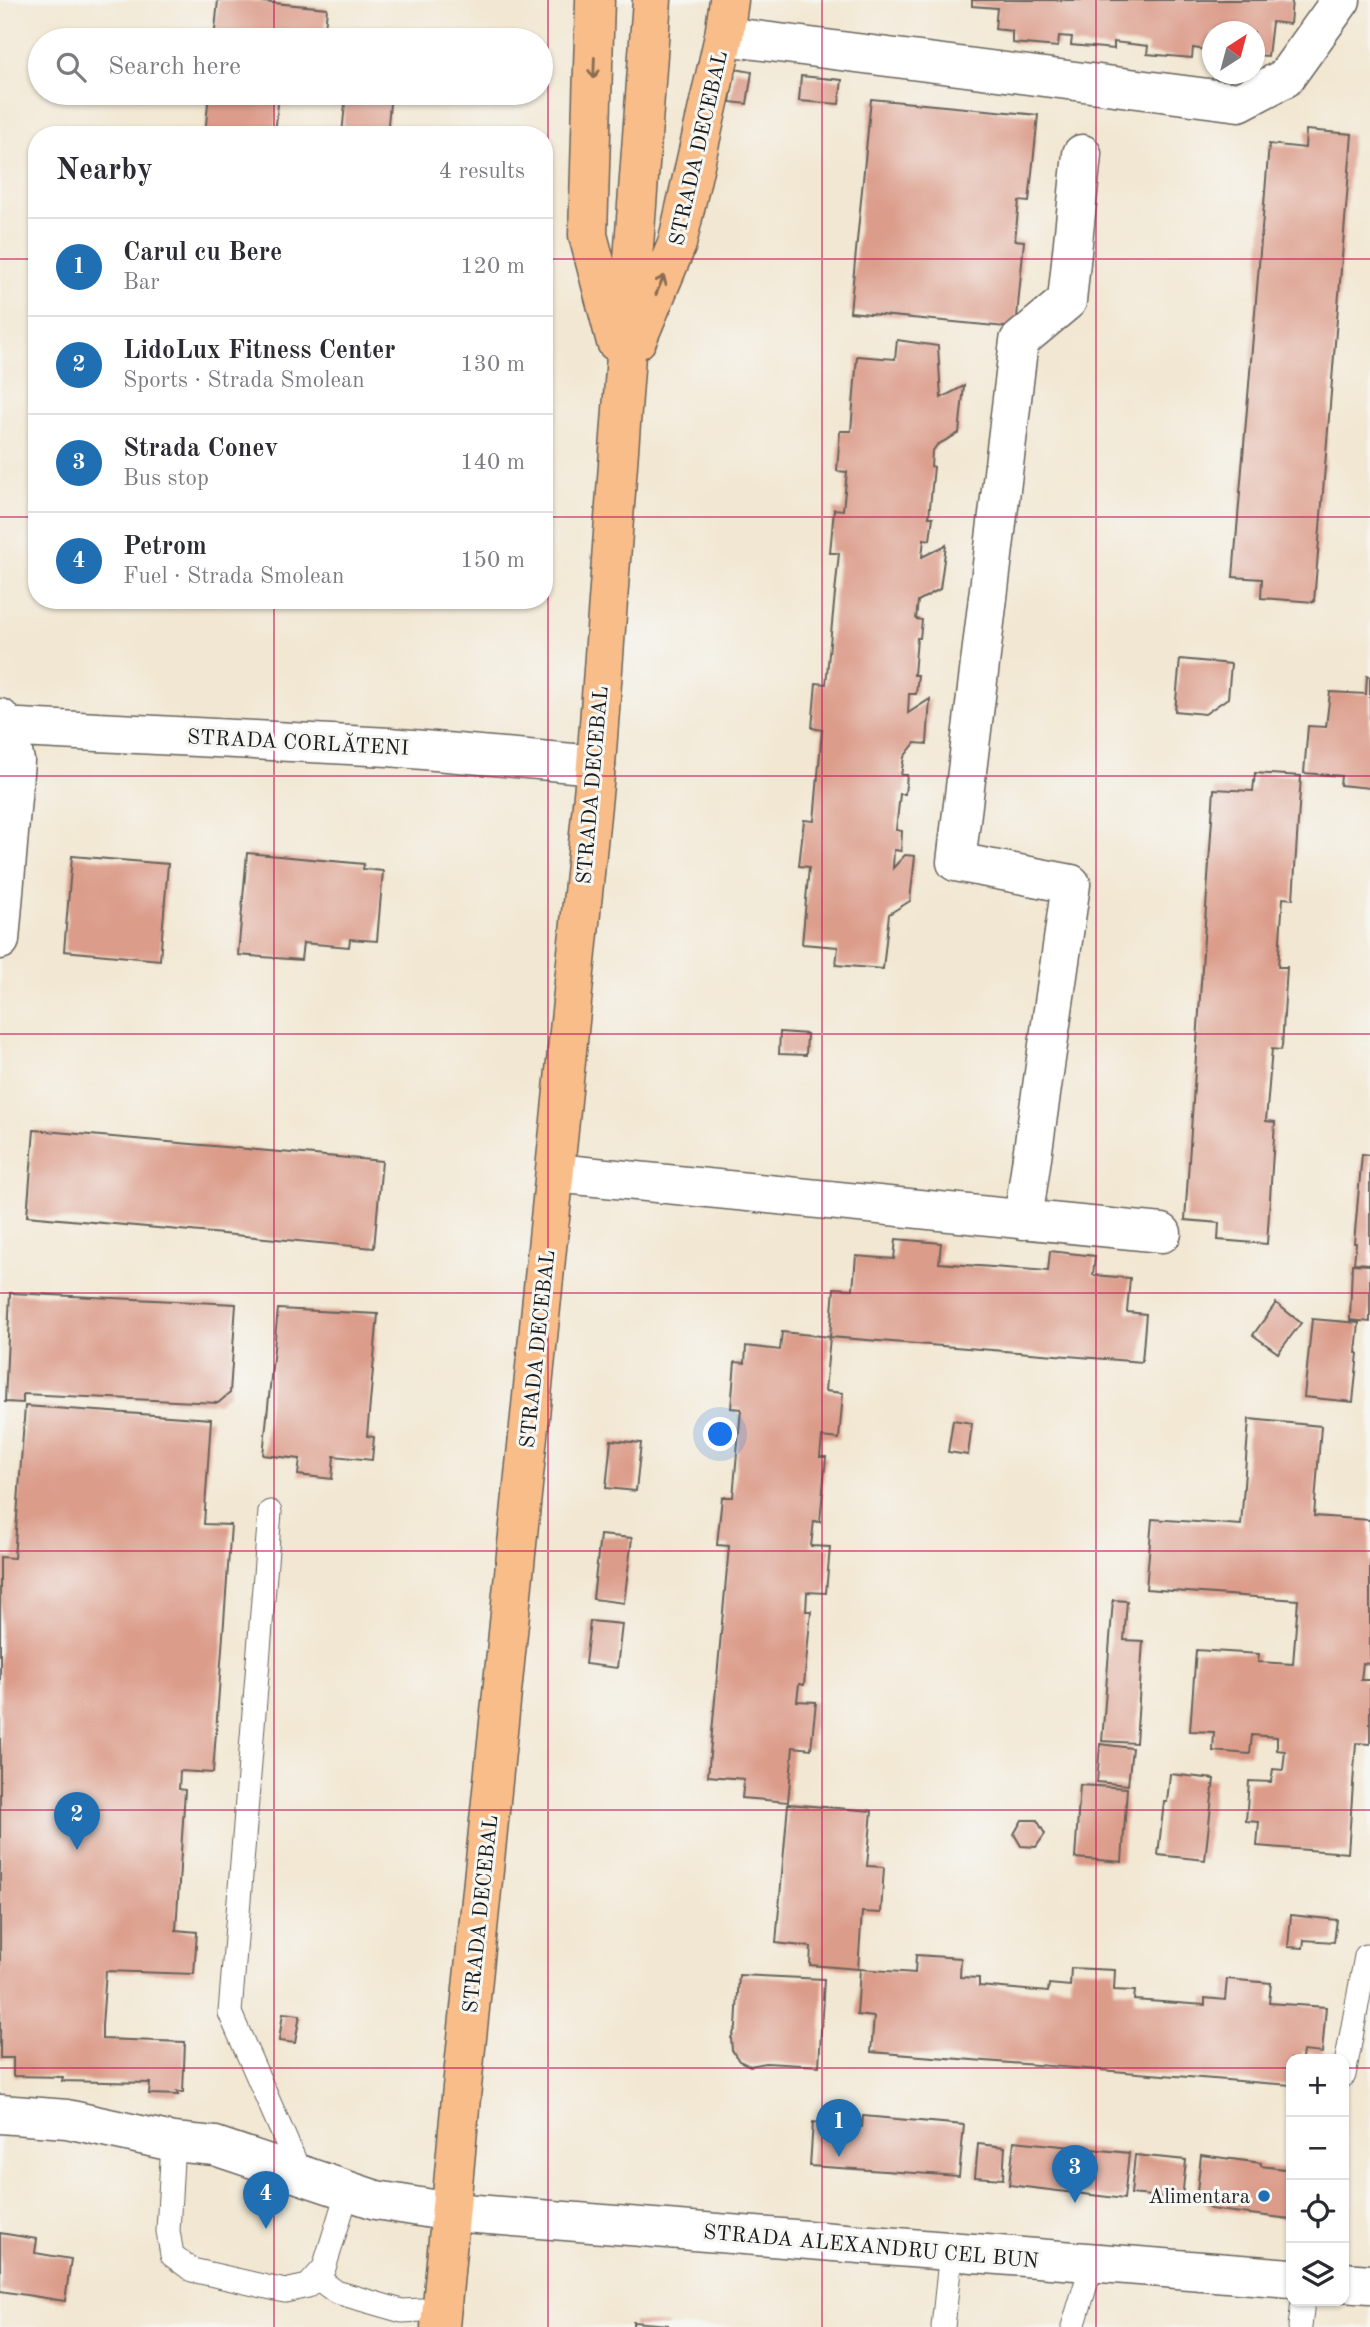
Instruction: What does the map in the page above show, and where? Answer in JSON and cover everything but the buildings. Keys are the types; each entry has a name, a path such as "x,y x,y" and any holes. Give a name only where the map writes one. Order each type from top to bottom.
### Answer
{"main road":[{"name":"STRADA DECEBAL","path":"595,0 588,235 624,371"},
{"name":"STRADA DECEBAL","path":"441,2318 596,765 652,0"},
{"name":"STRADA DECEBAL","path":"624,371 677,244 726,18"}],"street":[{"path":"726,18 1239,102 1285,78 1340,0"},
{"path":"1023,1220 1071,884 956,862 1019,341 1067,301 1082,154"},
{"path":"0,940 15,761 2,724"},
{"name":"STRADA CORLĂTENI","path":"2,724 389,747 596,765"},
{"path":"555,1173 1162,1233"},
{"name":"STRADA ALEXANDRU CEL BUN","path":"0,2114 67,2119 173,2142 215,2146 376,2200 451,2212 1286,2278"},
{"path":"1349,2282 1370,2284"}],"lane":[{"path":"270,1512 230,2013 300,2175"},
{"path":"1348,2054 1366,1956"},
{"path":"173,2142 167,2231 172,2255 192,2270 285,2291 308,2286 324,2267 348,2190"},
{"path":"943,2327 951,2251"},
{"path":"1073,2327 1092,2264"},
{"path":"316,2277 336,2292 402,2311 441,2318"},
{"path":"1300,2327 1302,2306"}],"place":[{"name":"LidoLux Fitness Center","path":"77,1850"},
{"name":"Carul cu Bere","path":"839,2157"},
{"name":"Alimentara","path":"1264,2196"},
{"name":"Strada Conev","path":"1075,2203"},
{"name":"Petrom","path":"266,2229"}]}
